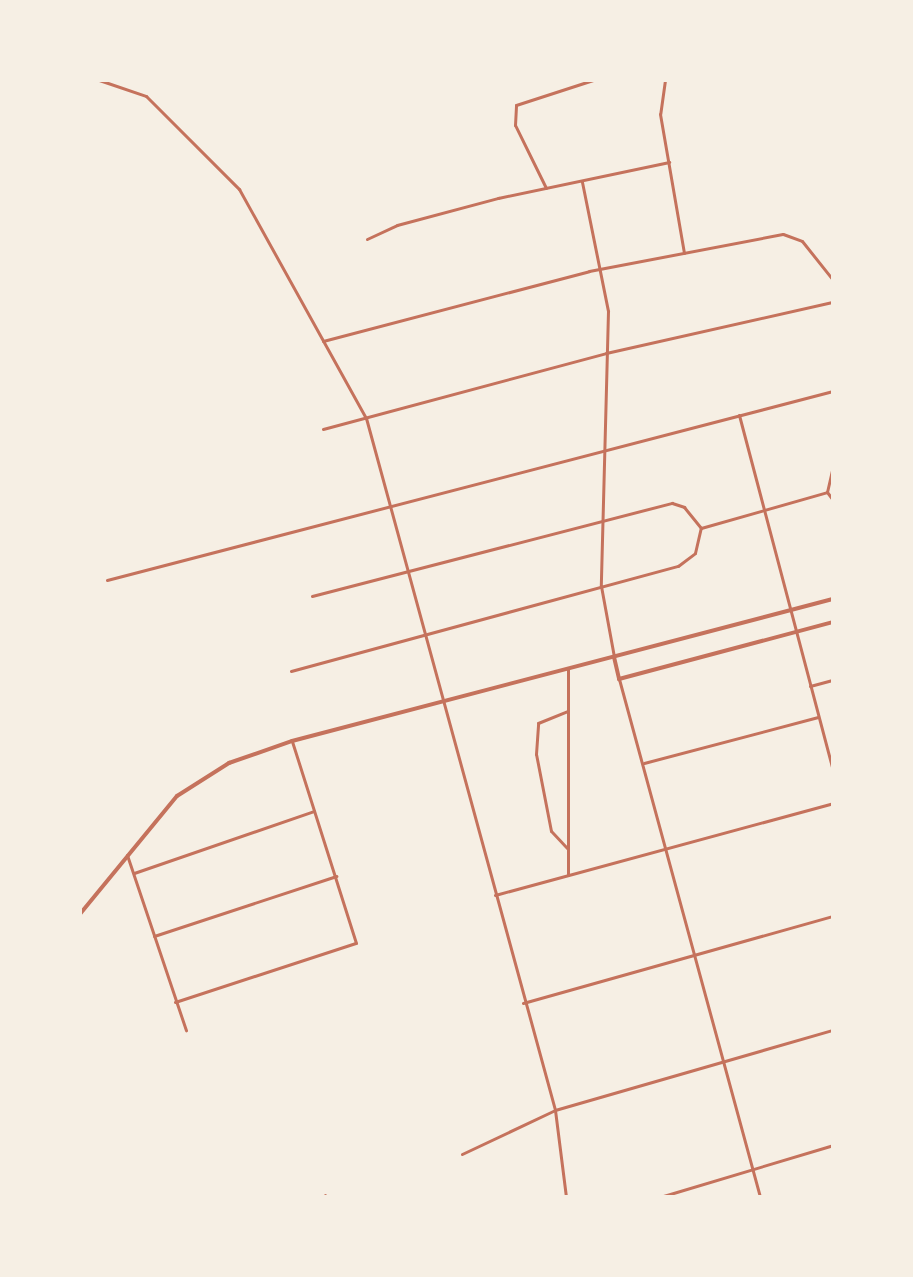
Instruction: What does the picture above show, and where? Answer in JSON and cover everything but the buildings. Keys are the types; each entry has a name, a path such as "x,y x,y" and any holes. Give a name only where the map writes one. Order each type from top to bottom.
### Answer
{"street":[{"path":"99,80 146,96 239,189 366,418 523,1003 555,1110 566,1197"},
{"path":"546,188 515,125 516,105 593,80"},
{"path":"665,80 660,110 684,253"},
{"path":"367,239 397,225 546,188 669,162"},
{"path":"582,182 593,250 602,269 606,353 601,586 619,679 760,1197"},
{"path":"323,341 602,269 783,234 802,241 833,280"},
{"path":"323,429 606,353 831,301"},
{"path":"107,580 833,391"},
{"path":"739,415 833,771"},
{"path":"833,466 827,492 833,500"},
{"path":"701,528 827,492"},
{"path":"312,596 672,503 684,507 701,528"},
{"path":"291,671 687,562 701,528"},
{"path":"80,914 177,796 216,769 292,741 833,599"},
{"path":"619,679 833,622"},
{"path":"568,669 568,875"},
{"path":"810,686 833,680"},
{"path":"567,848 551,831 536,754 538,723 568,710"},
{"path":"643,764 818,717"},
{"path":"175,1002 356,943 292,741"},
{"path":"826,746 833,744"},
{"path":"495,895 833,803"},
{"path":"134,873 314,811"},
{"path":"127,855 186,1030"},
{"path":"154,936 336,876"},
{"path":"523,1003 833,916"},
{"path":"462,1154 555,1110 833,1030"},
{"path":"660,1197 833,1145"}]}
